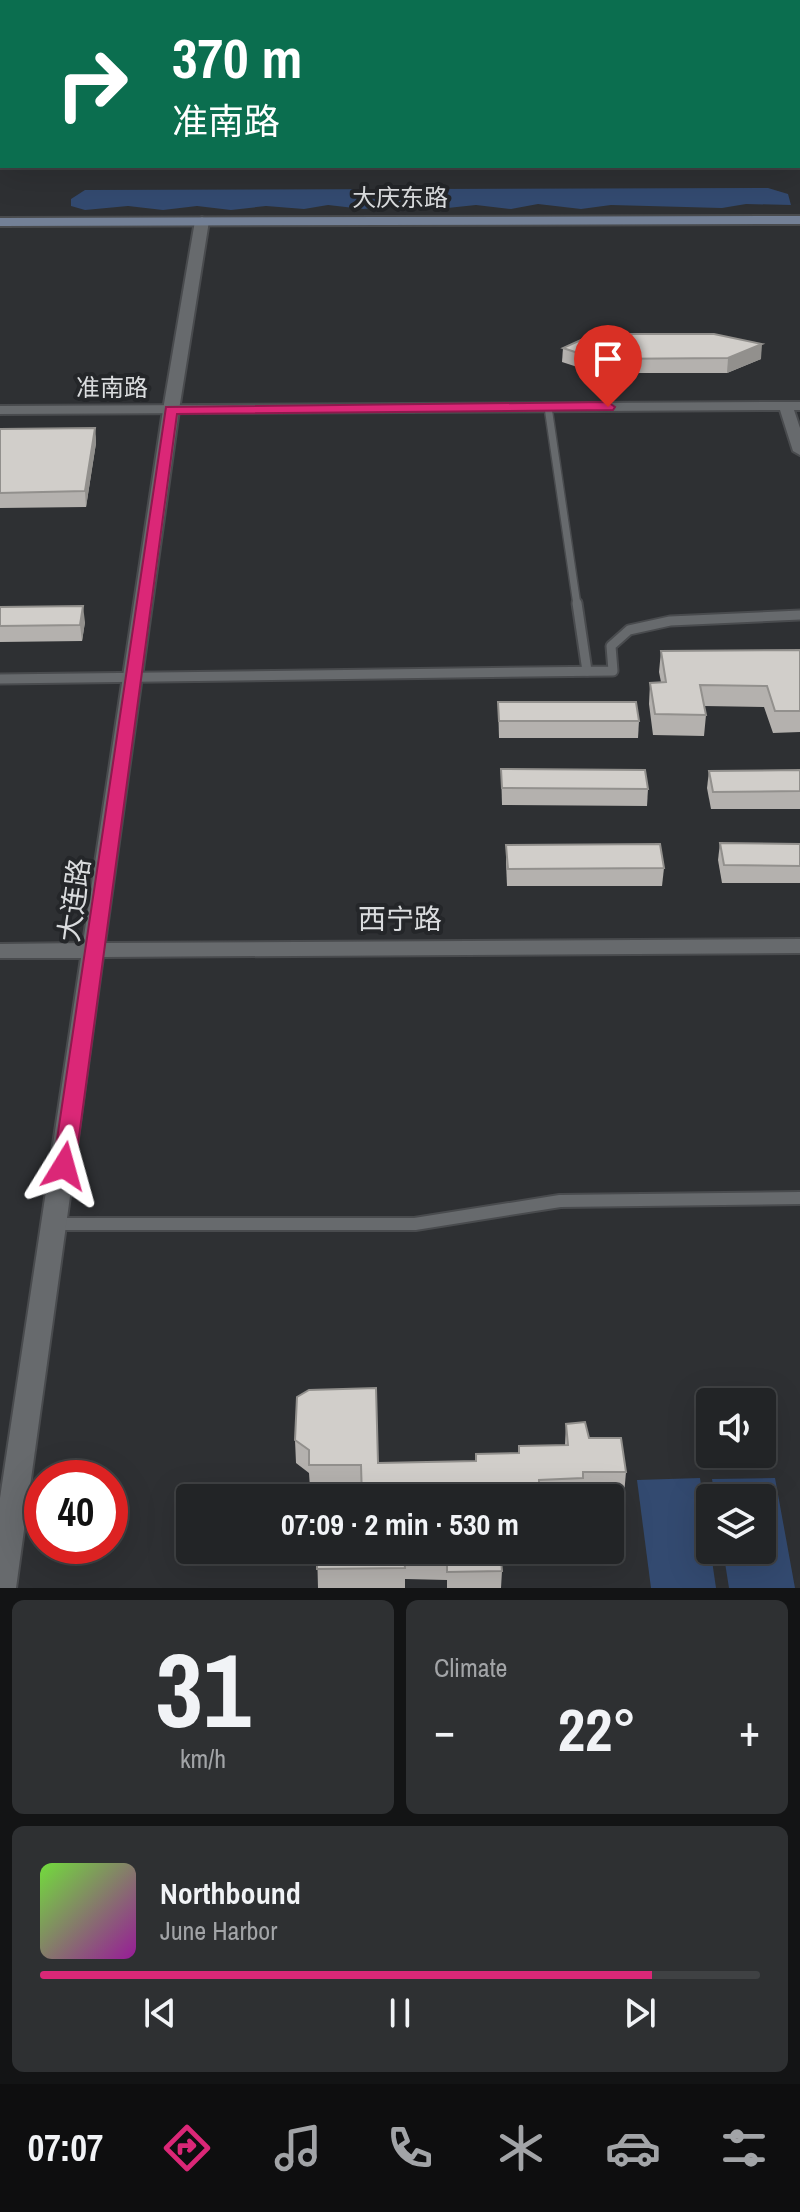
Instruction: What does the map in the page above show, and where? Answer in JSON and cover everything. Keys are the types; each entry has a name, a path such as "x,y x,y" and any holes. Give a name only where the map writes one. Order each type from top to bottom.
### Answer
{"main road":[{"name":"大庆东路","path":"0,222 800,220"}],"street":[{"name":"大连路","path":"1,1588 171,410 202,221"},
{"name":"准南路","path":"0,410 793,406"},
{"path":"793,406 800,451"},
{"name":"西宁路","path":"0,951 800,946"}],"lane":[{"path":"548,407 587,671"},
{"path":"0,679 613,671 611,646 629,630 670,621 800,615"},
{"path":"55,1224 415,1224 560,1201 800,1198"}],"shaded area":[{"path":"768,188 788,194 791,205 746,204 722,208 611,205 581,209 538,204 511,209 476,205 438,209 408,205 363,209 328,205 304,209 266,206 231,210 197,206 163,210 128,206 85,210 71,206 71,199 85,190"},
{"path":"700,1478 701,1484 696,1484 696,1564 713,1564 716,1588 651,1588 637,1480"},
{"path":"775,1478 795,1588 729,1588 725,1564 776,1564 776,1484 713,1484 712,1479"}],"building":[{"path":"594,334 714,334 762,344 728,358 596,359 563,348"},
{"path":"95,428 85,491 0,493 0,429"},
{"path":"83,606 80,625 0,626 0,607"},
{"path":"800,650 800,711 775,711 767,686 700,685 706,715 655,714 650,683 666,682 661,651"},
{"path":"498,702 636,702 639,721 499,721"},
{"path":"501,769 645,770 648,789 502,788"},
{"path":"800,770 800,791 713,792 709,771"},
{"path":"720,843 800,844 800,866 724,865"},
{"path":"660,844 664,868 508,869 506,845"},
{"path":"376,1388 378,1463 476,1461 476,1454 519,1453 519,1446 568,1445 566,1424 585,1422 589,1438 621,1438 626,1472 583,1472 583,1478 539,1480 539,1484 362,1484 361,1465 309,1465 309,1450 295,1440 297,1397 309,1390"},
{"path":"317,1564 405,1564 405,1568 317,1569"},
{"path":"447,1564 501,1564 502,1571 447,1572"}],"route":[{"path":"64,1166 171,410 608,407"}]}
